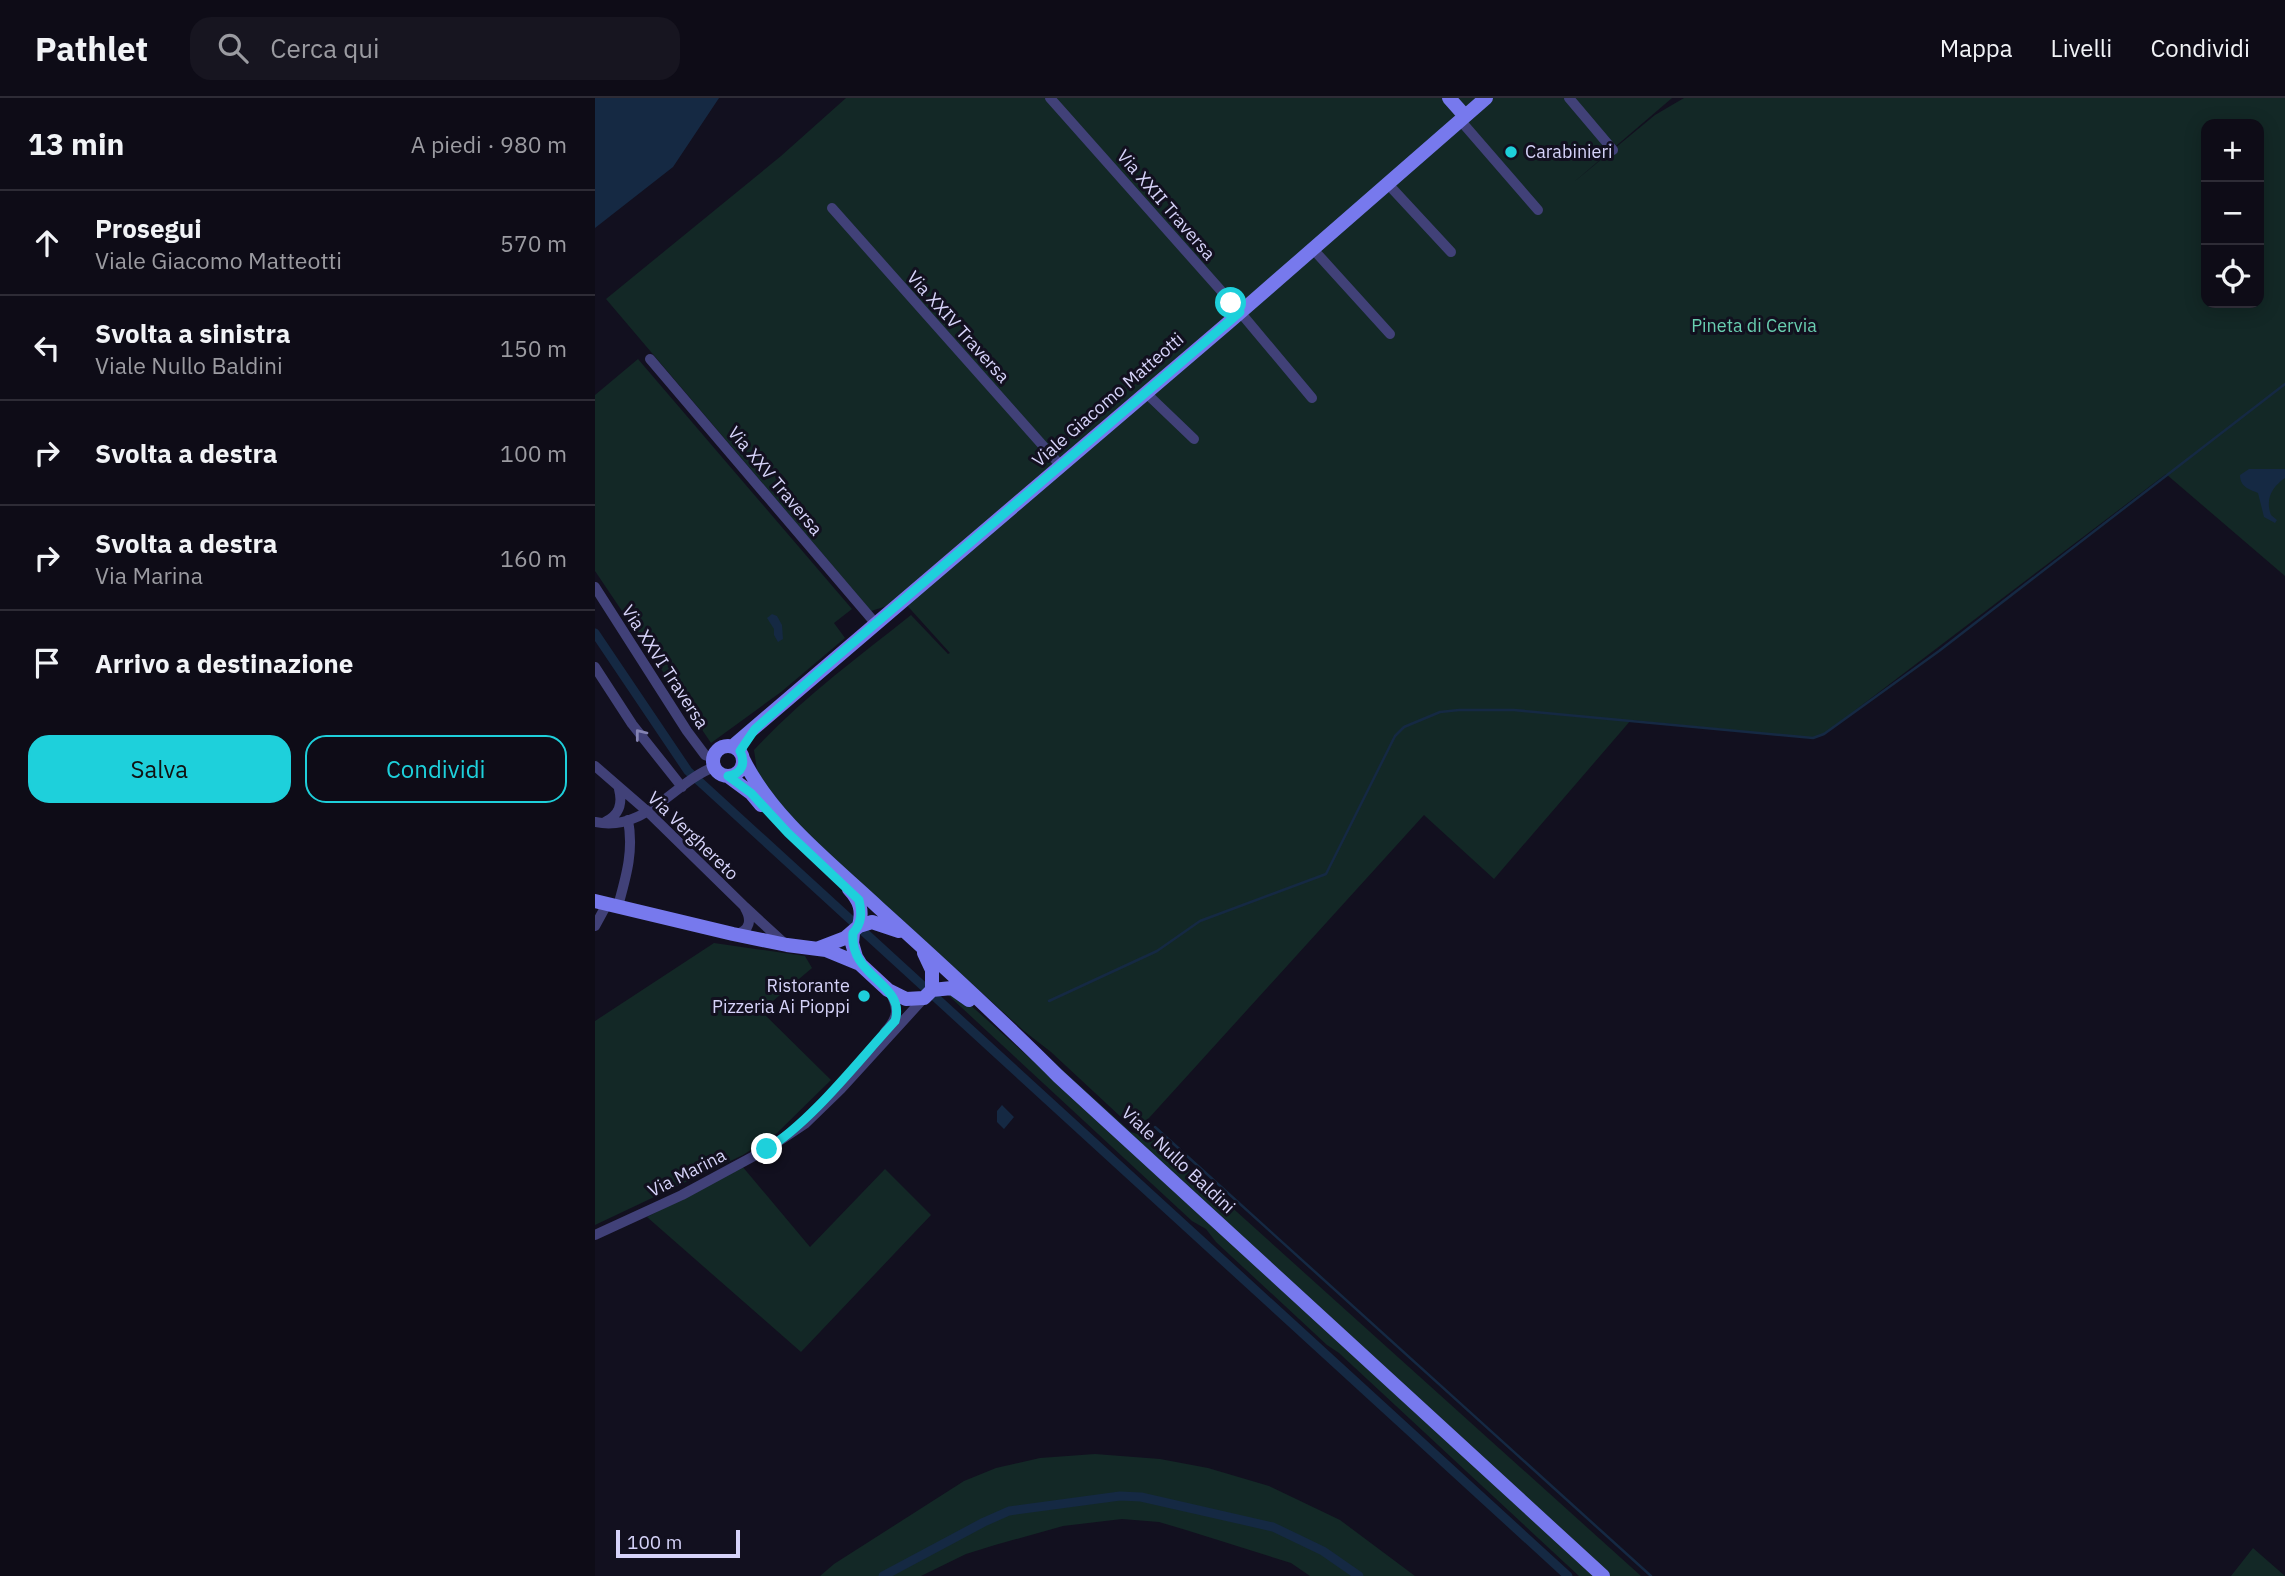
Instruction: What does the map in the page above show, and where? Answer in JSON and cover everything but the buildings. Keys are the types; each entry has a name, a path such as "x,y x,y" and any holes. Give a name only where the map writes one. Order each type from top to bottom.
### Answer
{"street":[{"name":"Via XXII Traversa","path":"1050,98 1313,398"},
{"path":"1449,98 1538,210"},
{"name":"Viale Giacomo Matteotti","path":"739,752 755,729 1486,98"},
{"path":"1569,98 1613,150"},
{"path":"1387,183 1451,252"},
{"name":"Via XXIV Traversa","path":"832,208 1061,466"},
{"path":"1312,248 1390,334"},
{"name":"Via XXV Traversa","path":"650,359 876,624"},
{"path":"1146,393 1194,439"},
{"name":"Via XXVI Traversa","path":"595,587 710,765"},
{"path":"595,667 632,724 684,786"},
{"path":"598,823 628,820 648,812 710,765 718,749 728,746 739,752 741,769 728,776"},
{"name":"Viale Nullo Baldini","path":"739,752 767,798 821,854 988,1006 1058,1076 1603,1576"},
{"path":"710,765 751,793 788,833 859,900 861,916 853,949 861,965"},
{"name":"Via Verghereto","path":"595,766 648,812 744,907 787,945"},
{"name":"Via Verghereto","path":"598,823 618,812 622,800 619,788"},
{"name":"Via Verghereto","path":"595,926 629,867 631,835 628,820"},
{"path":"607,904 733,934 836,953 861,965 888,990 906,999 952,988 1058,1076"},
{"path":"733,934 742,932 749,926 750,918 744,907"},
{"path":"818,948 835,943 856,929 878,923 912,938 926,957 932,970 928,994"},
{"name":"Via Marina","path":"790,1134 895,1021 898,1010 888,990"},
{"name":"Via Marina","path":"595,1236 682,1195 790,1134 818,1113 928,994"}],"green space":[{"name":"Pineta di Cervia","path":"846,98 1672,98 1574,182 1655,115 1684,98 2285,98 2285,576 2166,474 1824,734 1813,738 1631,720 1494,879 1424,815 1149,1118 1138,1125 1122,1118 780,810 758,777 754,750 810,696 911,615 948,654 950,653 903,601 871,611 606,299 781,156"},
{"path":"638,359 852,609 834,623 845,638 781,692 711,743 595,571 595,395"},
{"path":"714,943 805,956 812,968 761,1011 831,1080 777,1133 743,1155 595,1225 595,1021"},
{"path":"958,994 1597,1576 1579,1576 1216,1242 1206,1229 1192,1221 948,995"},
{"path":"1024,1035 1131,1132 1157,1140 1641,1576 1610,1576 1129,1137"},
{"path":"742,1166 810,1247 885,1169 931,1215 801,1352 647,1217"},
{"path":"1095,1454 1160,1459 1208,1468 1269,1486 1340,1520 1415,1576 1310,1576 1291,1563 1186,1530 1159,1522 1122,1519 1063,1526 995,1545 966,1554 921,1576 820,1576 834,1564 964,1481 996,1468 1040,1458"},
{"path":"2253,1548 2285,1576 2231,1576"}],"water":[{"path":"595,98 719,98 673,167 595,228"},
{"path":"2249,469 2285,469 2285,478 2276,485 2269,499 2271,515 2277,520 2275,523 2264,517 2258,493 2242,482 2240,475"},
{"path":"772,614 777,616 782,625 783,639 778,642 767,618"},
{"path":"1002,1105 1014,1117 1004,1129 997,1122 997,1111"}],"waterway":[{"path":"1049,1001 1157,951 1200,921 1326,874 1395,736 1404,727 1440,712 1514,710 1813,738 1824,734 1939,651 2285,384"},
{"path":"595,633 688,771 1568,1576"},
{"path":"1155,1127 1651,1576"},
{"path":"883,1576 1009,1511 1120,1496 1141,1497 1273,1527 1323,1551 1359,1576"}],"place":[{"name":"Carabinieri","path":"1511,152"},
{"name":"Ristorante Pizzeria Ai Pioppi","path":"864,996"}],"route":[{"path":"767,1149 790,1134 895,1021 898,1010 888,990 861,965 853,949 853,933 859,926 861,916 859,900 788,833 751,793 728,776 741,769 743,759 740,751 755,729 820,671 1240,312 1231,303"}]}
